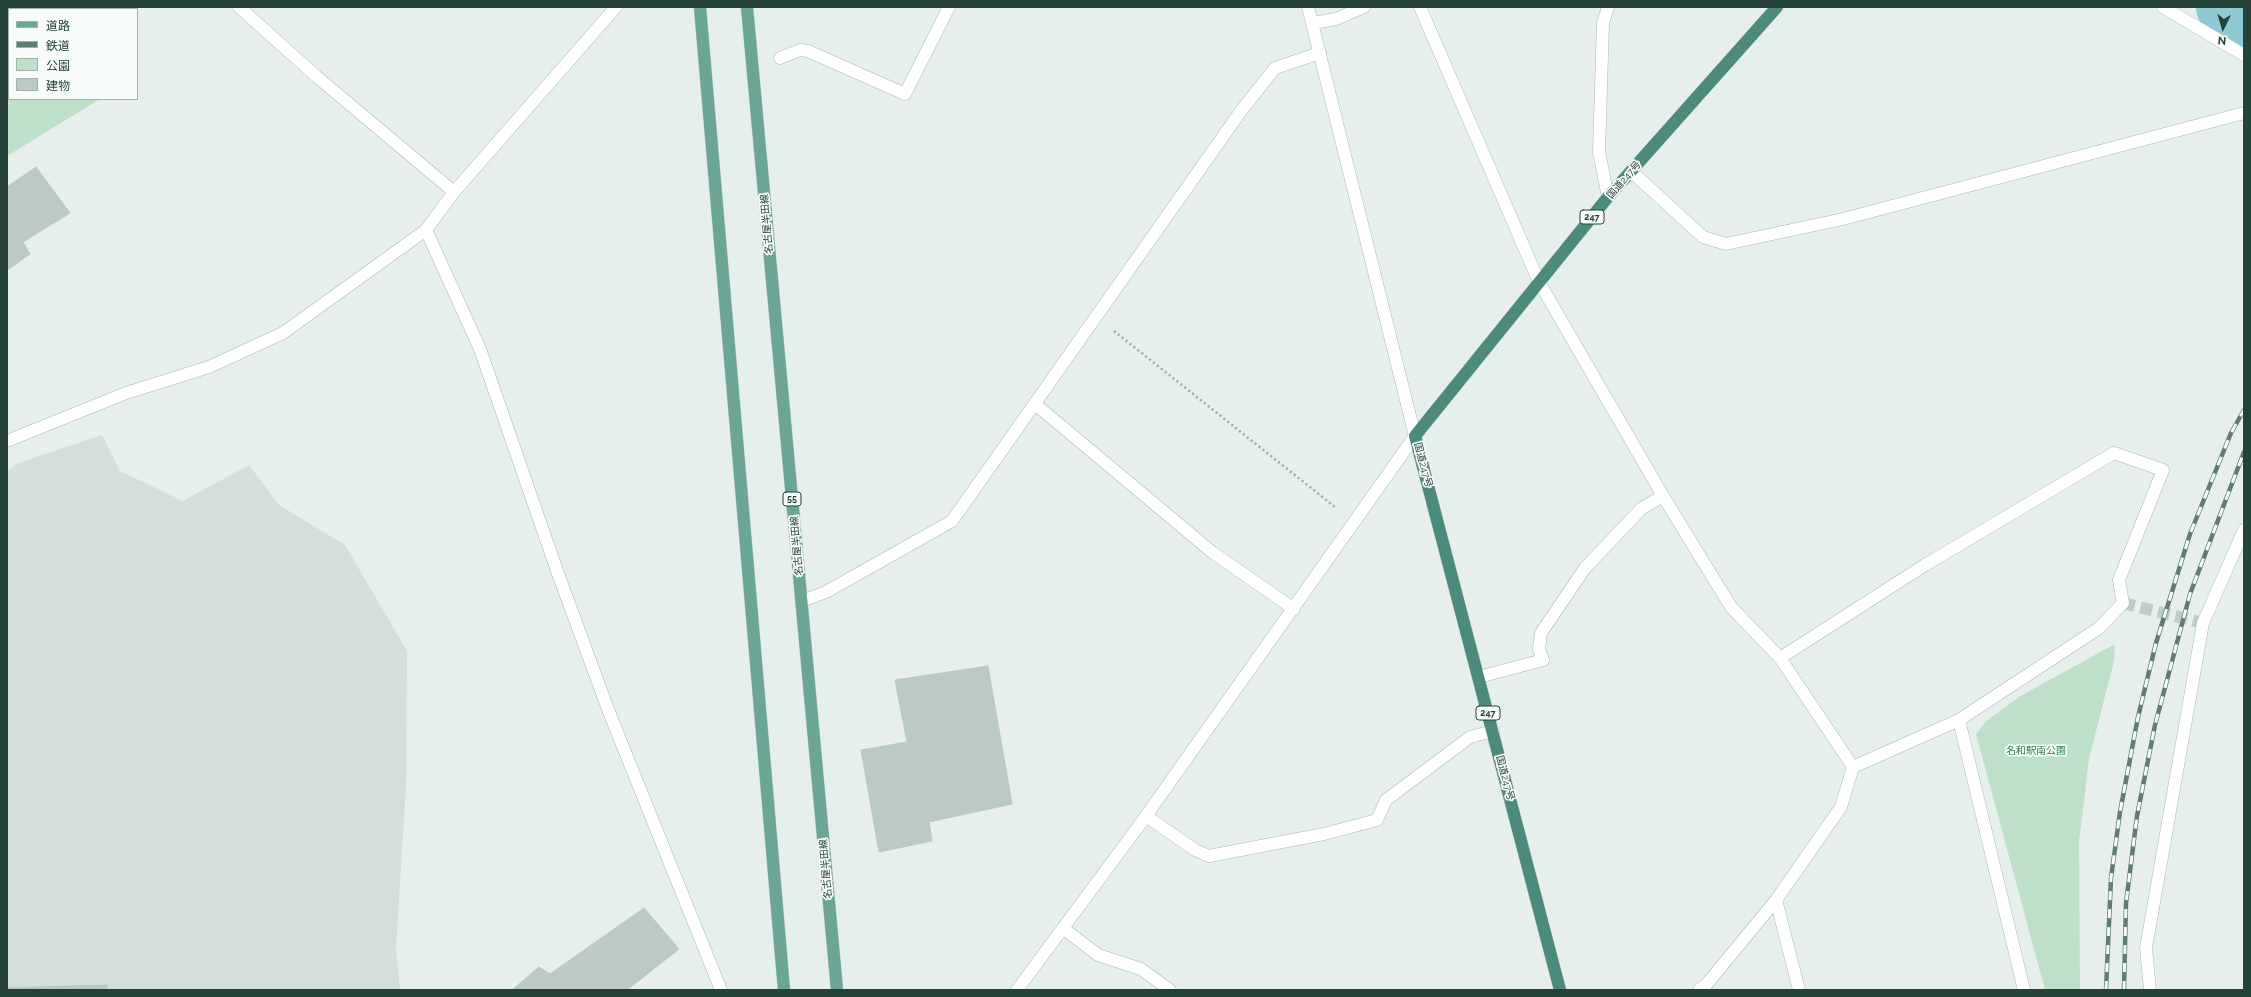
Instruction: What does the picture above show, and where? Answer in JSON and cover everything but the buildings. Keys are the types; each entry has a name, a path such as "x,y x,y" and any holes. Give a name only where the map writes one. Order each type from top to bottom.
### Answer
{"highway":[{"name":"国道247号","path":"1560,990 1416,436 1608,197 1777,7"}],"main road":[{"path":"700,7 784,990"},
{"name":"名古屋半田線","path":"747,7 838,990"}],"street":[{"path":"239,7 316,76 454,192"},
{"path":"8,439 126,393 209,367 282,333 426,230 454,192 616,7"},
{"path":"780,58 800,50 808,51 905,94 949,7"},
{"path":"1017,990 1064,929 1146,816 1416,436 1308,7"},
{"path":"1313,23 1336,19 1364,7"},
{"path":"1420,7 1539,282 1663,496 1731,607 1780,658 1853,767"},
{"path":"1608,7 1604,22 1600,152 1608,197"},
{"path":"2163,7 2244,55"},
{"path":"802,601 826,592 952,521 1240,111 1275,68 1320,52"},
{"path":"1631,171 1703,237 1726,244 1843,219 2244,113"},
{"path":"426,230 480,349 556,568 609,712 721,990"},
{"path":"1035,404 1212,552 1294,609"},
{"path":"1699,990 1706,985 1776,900 1841,806 1853,767 1959,720 2099,628 2123,603 2119,580 2163,470 2114,453 1925,565 1780,658"},
{"path":"1479,678 1543,660 1540,649 1541,633 1585,568 1642,508 1663,496"},
{"path":"2150,990 2146,948 2203,623 2244,530"},
{"path":"1959,720 2024,990"},
{"path":"1146,816 1195,850 1209,856 1324,834 1377,820 1386,800 1470,737 1493,731"},
{"path":"1776,900 1799,990"},
{"path":"1064,929 1098,955 1141,969 1170,990"}],"path":[{"path":"1096,316 1354,522"}],"shaded area":[{"path":"102,435 120,471 183,501 249,465 279,505 345,545 407,651 406,786 396,948 400,990 7,990 7,471 18,463"}],"green space":[{"path":"7,80 8,100 98,100 7,156"},
{"name":"名和駅南公園","path":"2115,644 2114,661 2089,759 2079,842 2080,990 2045,990 1976,734 1986,721 2022,695"}],"waterway":[{"path":"2226,7 2244,18"}],"tunnel":[{"path":"2123,603 2203,623"}],"railway":[{"path":"2106,990 2111,878 2120,812 2138,717 2156,643 2190,534 2231,433 2244,410"},
{"path":"2124,990 2126,903 2137,816 2155,725 2190,594 2244,452"}]}
